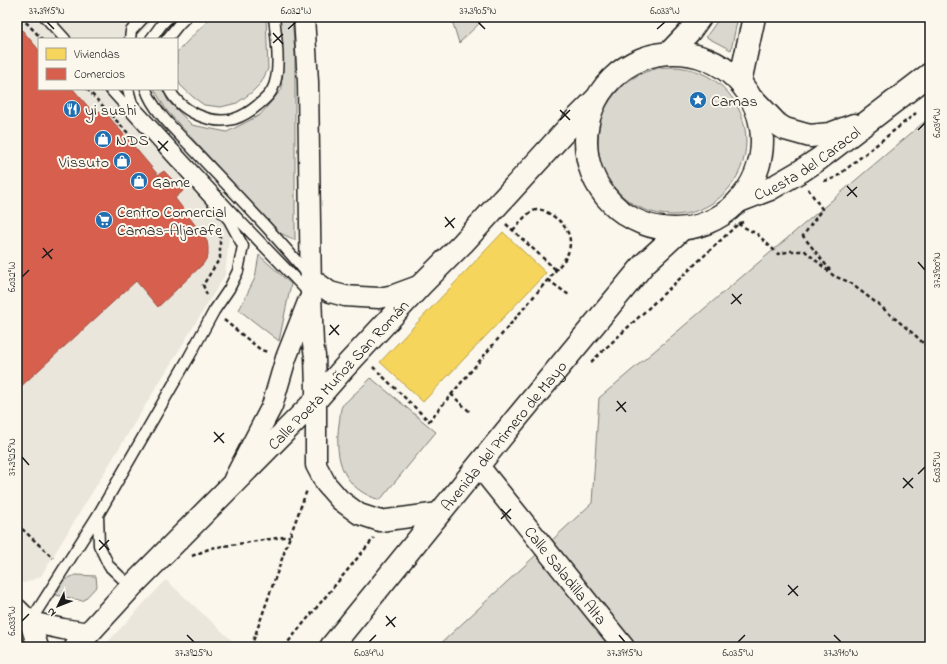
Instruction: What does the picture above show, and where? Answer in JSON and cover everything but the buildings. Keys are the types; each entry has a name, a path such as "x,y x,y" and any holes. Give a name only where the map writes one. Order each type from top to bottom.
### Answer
{"main road":[{"path":"669,53 700,17"},
{"path":"596,99 590,113 586,144 592,174 608,200 624,214 652,227 682,229 696,227 710,222 730,220 731,209 742,211 761,159 763,143 762,127 757,111 745,89 754,17"},
{"name":"Cuesta del Caracol","path":"596,99 604,87 626,67 654,55 684,53 715,63 728,71 777,124 785,129 810,136 830,134 870,119"},
{"name":"Cuesta del Caracol","path":"742,211 770,189 819,159 930,74"},
{"name":"Calle Poeta Muñoz San Román","path":"82,640 131,587 316,400 421,285 463,243 596,99"},
{"name":"Avenida del Primero de Mayo","path":"331,647 439,513 645,263 682,229"}],"street":[{"path":"304,17 308,82 311,287 316,400 316,465 326,484 340,500 359,514 380,521 439,513"},
{"path":"311,287 345,296 379,298 394,295 421,285"},
{"path":"228,489 272,406 286,358 311,287"},
{"name":"Calle Saladilla Alta","path":"478,466 624,647"},
{"path":"24,615 63,629 82,640"},
{"path":"24,615 38,647"}],"lane":[{"path":"45,17 64,38"},
{"path":"130,38 131,31 144,17"},
{"path":"152,38 169,17"},
{"path":"168,38 186,17"},
{"path":"170,90 172,95 186,109 206,119 234,119 249,113 264,100 272,90 276,78 278,58 274,17"},
{"path":"24,615 64,568 98,514 214,311 229,289 238,271 243,246 229,220 111,90"},
{"path":"128,90 132,104 236,217 311,287"},
{"path":"146,90 154,105 167,121 291,254 311,287"},
{"path":"98,514 99,545 109,566 131,587"}],"path":[{"path":"22,17 41,38"},
{"path":"89,90 141,147"},
{"path":"821,182 835,178 918,111"},
{"path":"801,171 807,187 822,209 803,236 834,276"},
{"path":"368,362 429,420 548,280 568,254 570,244 568,230 561,222 544,211 538,209 531,212 513,230"},
{"path":"586,367 730,220 742,211"},
{"path":"730,220 757,234 778,254 791,251 805,251 834,276 849,282 879,305 916,336 930,350"},
{"path":"503,222 556,270"},
{"path":"220,234 220,258 203,285 214,311 261,350 286,358"},
{"path":"548,280 569,295"},
{"path":"451,394 470,412"},
{"path":"251,647 316,465"},
{"path":"284,647 389,519"},
{"path":"17,524 64,568"},
{"path":"190,557 211,548 290,536"}],"shaded area":[{"path":"17,17 157,17 138,35 137,38 38,38 38,90 125,90 122,103 230,230 225,275 41,576 25,583 17,582"},
{"path":"211,17 266,17 268,69 261,83 251,93 237,103 221,107 204,105 193,97 180,85 178,78 178,51"},
{"path":"277,17 292,17 295,53 295,240 278,232 167,111 155,90 163,90 168,101 192,125 227,132 260,115 282,89"},
{"path":"451,17 486,17 459,43"},
{"path":"720,17 738,17 731,50 706,37"},
{"path":"665,67 679,67 694,70 707,75 725,88 738,106 741,113 745,126 745,156 741,169 738,176 725,194 707,207 700,210 687,214 665,215 650,212 637,207 625,199 614,188 606,176 601,163 598,148 598,134 601,119 606,106 614,94 625,83 637,75 650,70"},
{"path":"930,117 930,647 437,647 592,503 599,398"},
{"path":"259,255 291,284 279,341 239,310 255,278"},
{"path":"371,378 436,432 380,500 357,489 349,481 340,461 338,450 340,412 342,406"},
{"path":"75,575 96,576 97,586 83,601 56,595 62,581"},
{"path":"166,580 237,645 236,647 103,647"}],"place":[{"name":"Camas","path":"698,100"},
{"name":"yi sushi","path":"72,109"},
{"name":"NDS","path":"103,139"},
{"name":"Vissuto","path":"122,161"},
{"name":"Game","path":"139,181"},
{"name":"Centro Comercial Camas-Aljarafe","path":"104,220"}]}
